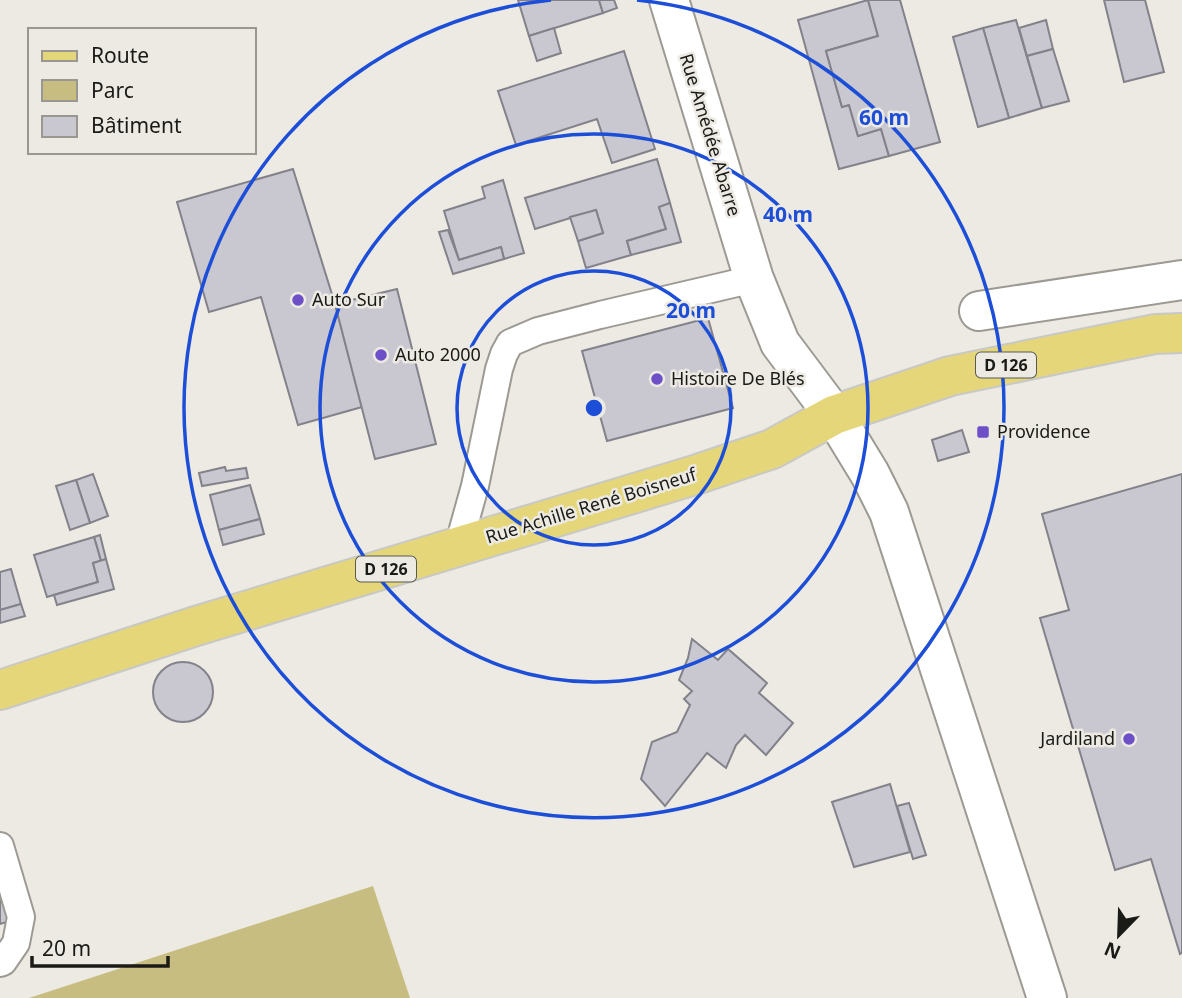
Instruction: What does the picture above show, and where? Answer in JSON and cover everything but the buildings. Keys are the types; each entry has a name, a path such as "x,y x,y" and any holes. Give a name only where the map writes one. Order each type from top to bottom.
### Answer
{"main road":[{"name":"Rue Achille René Boisneuf","path":"0,690 196,626 698,474 772,449 834,415 950,376 1155,334 1182,333"}],"street":[{"name":"Rue Amédée Abarre","path":"669,0 754,279 780,343 834,415 870,474 888,512 1047,998"},
{"path":"979,311 1182,280"}],"lane":[{"path":"458,547 475,486 499,369 510,343 538,331 600,314 754,279"},
{"path":"0,846 21,917 16,943 0,963"}],"green space":[{"path":"373,886 410,998 29,998"}],"place":[{"name":"Auto Sur","path":"298,300"},
{"name":"Auto 2000","path":"381,355"},
{"name":"Histoire De Blés","path":"657,379"},
{"name":"Providence","path":"983,432"},
{"name":"Jardiland","path":"1129,739"}]}
